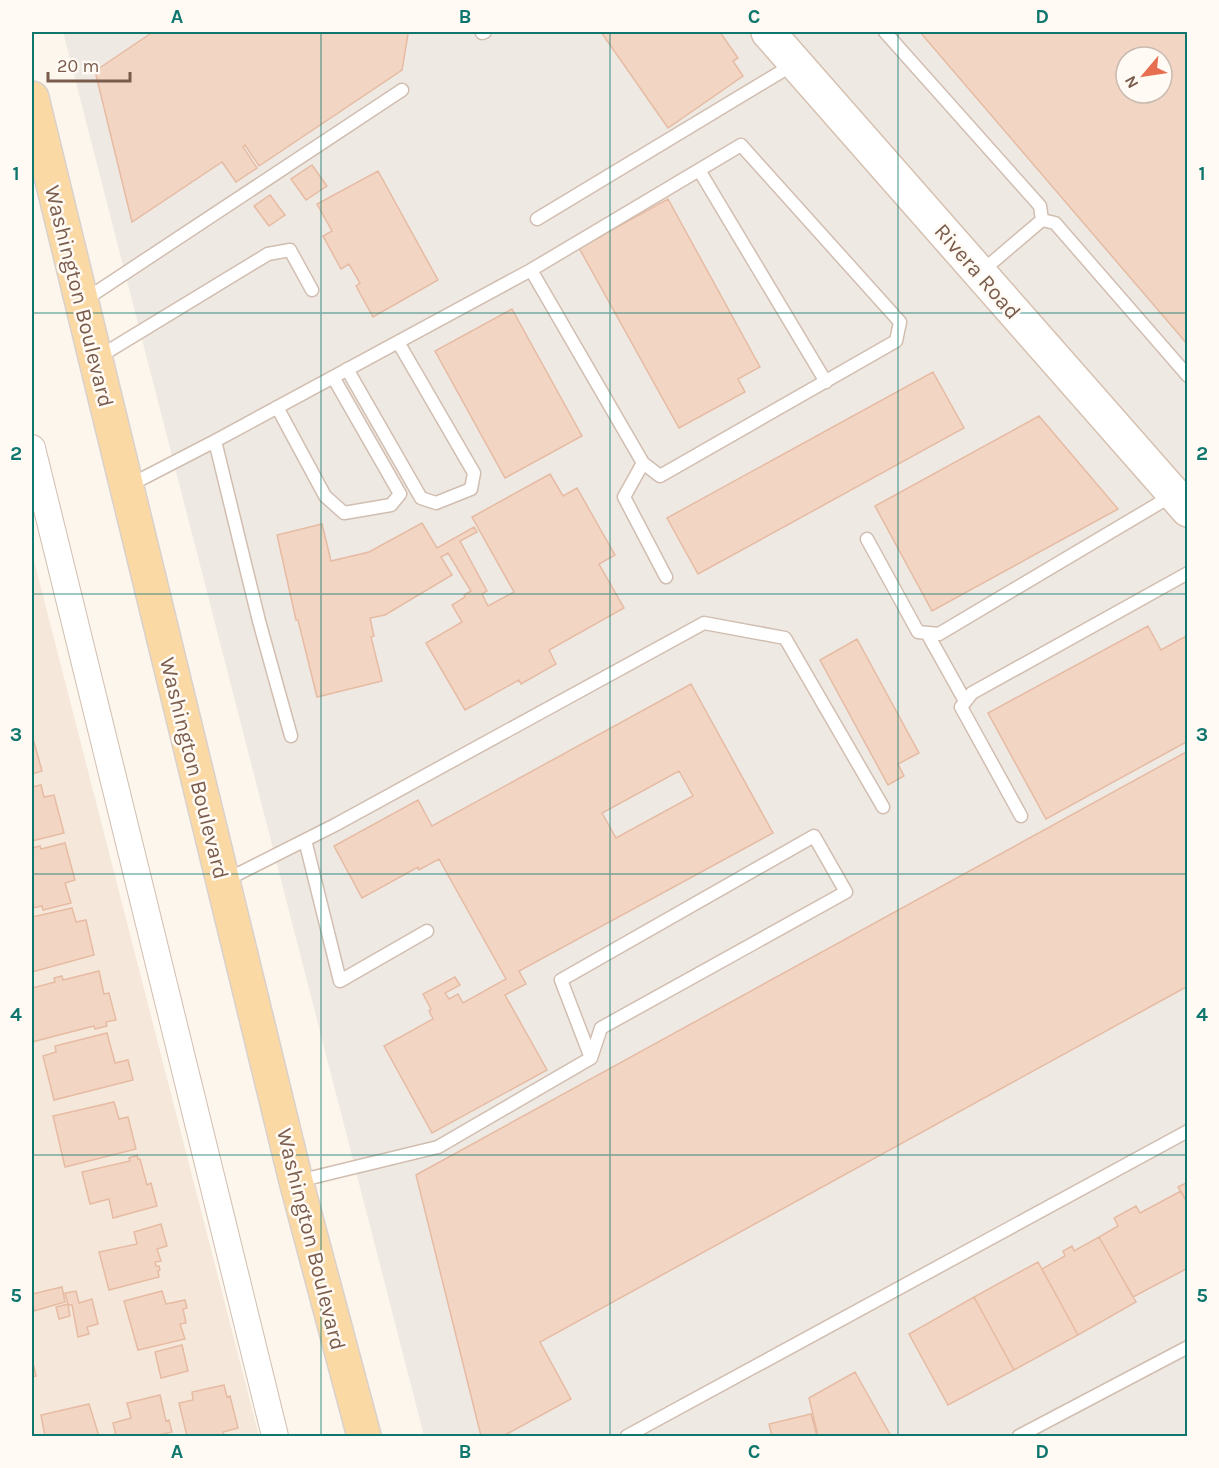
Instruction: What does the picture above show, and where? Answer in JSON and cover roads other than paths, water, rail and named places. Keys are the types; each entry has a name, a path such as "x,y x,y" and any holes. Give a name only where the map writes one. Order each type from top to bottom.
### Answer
{"main road":[{"name":"Washington Boulevard","path":"32,98 296,1181 364,1437"}],"street":[{"name":"Rivera Road","path":"768,32 1181,502"},
{"path":"32,448 275,1437"}],"lane":[{"path":"885,32 1040,206 1042,220"},
{"path":"537,219 795,63"},
{"path":"82,301 402,90"},
{"path":"127,486 215,441 531,270 741,145 900,322 896,341 660,476 643,463 531,270"},
{"path":"699,170 826,382"},
{"path":"979,273 1042,220"},
{"path":"1042,220 1055,223 1188,376"},
{"path":"96,358 268,254 290,250 312,290"},
{"path":"347,369 421,498 436,503 471,489 474,473 398,342"},
{"path":"278,407 326,496 344,513 390,505 400,494 333,377"},
{"path":"215,441 259,621 291,736"},
{"path":"643,463 624,497 666,577"},
{"path":"867,539 918,632 939,634 1181,502"},
{"path":"1021,816 961,707 965,701 972,693 1188,573"},
{"path":"223,881 305,840 704,623 785,638 883,807"},
{"path":"927,633 965,701"},
{"path":"296,1181 438,1147 591,1058 601,1028 846,892 814,836 561,980 591,1058"},
{"path":"305,840 340,981 427,931"},
{"path":"627,1437 1188,1131"},
{"path":"1019,1437 1188,1347"}]}
